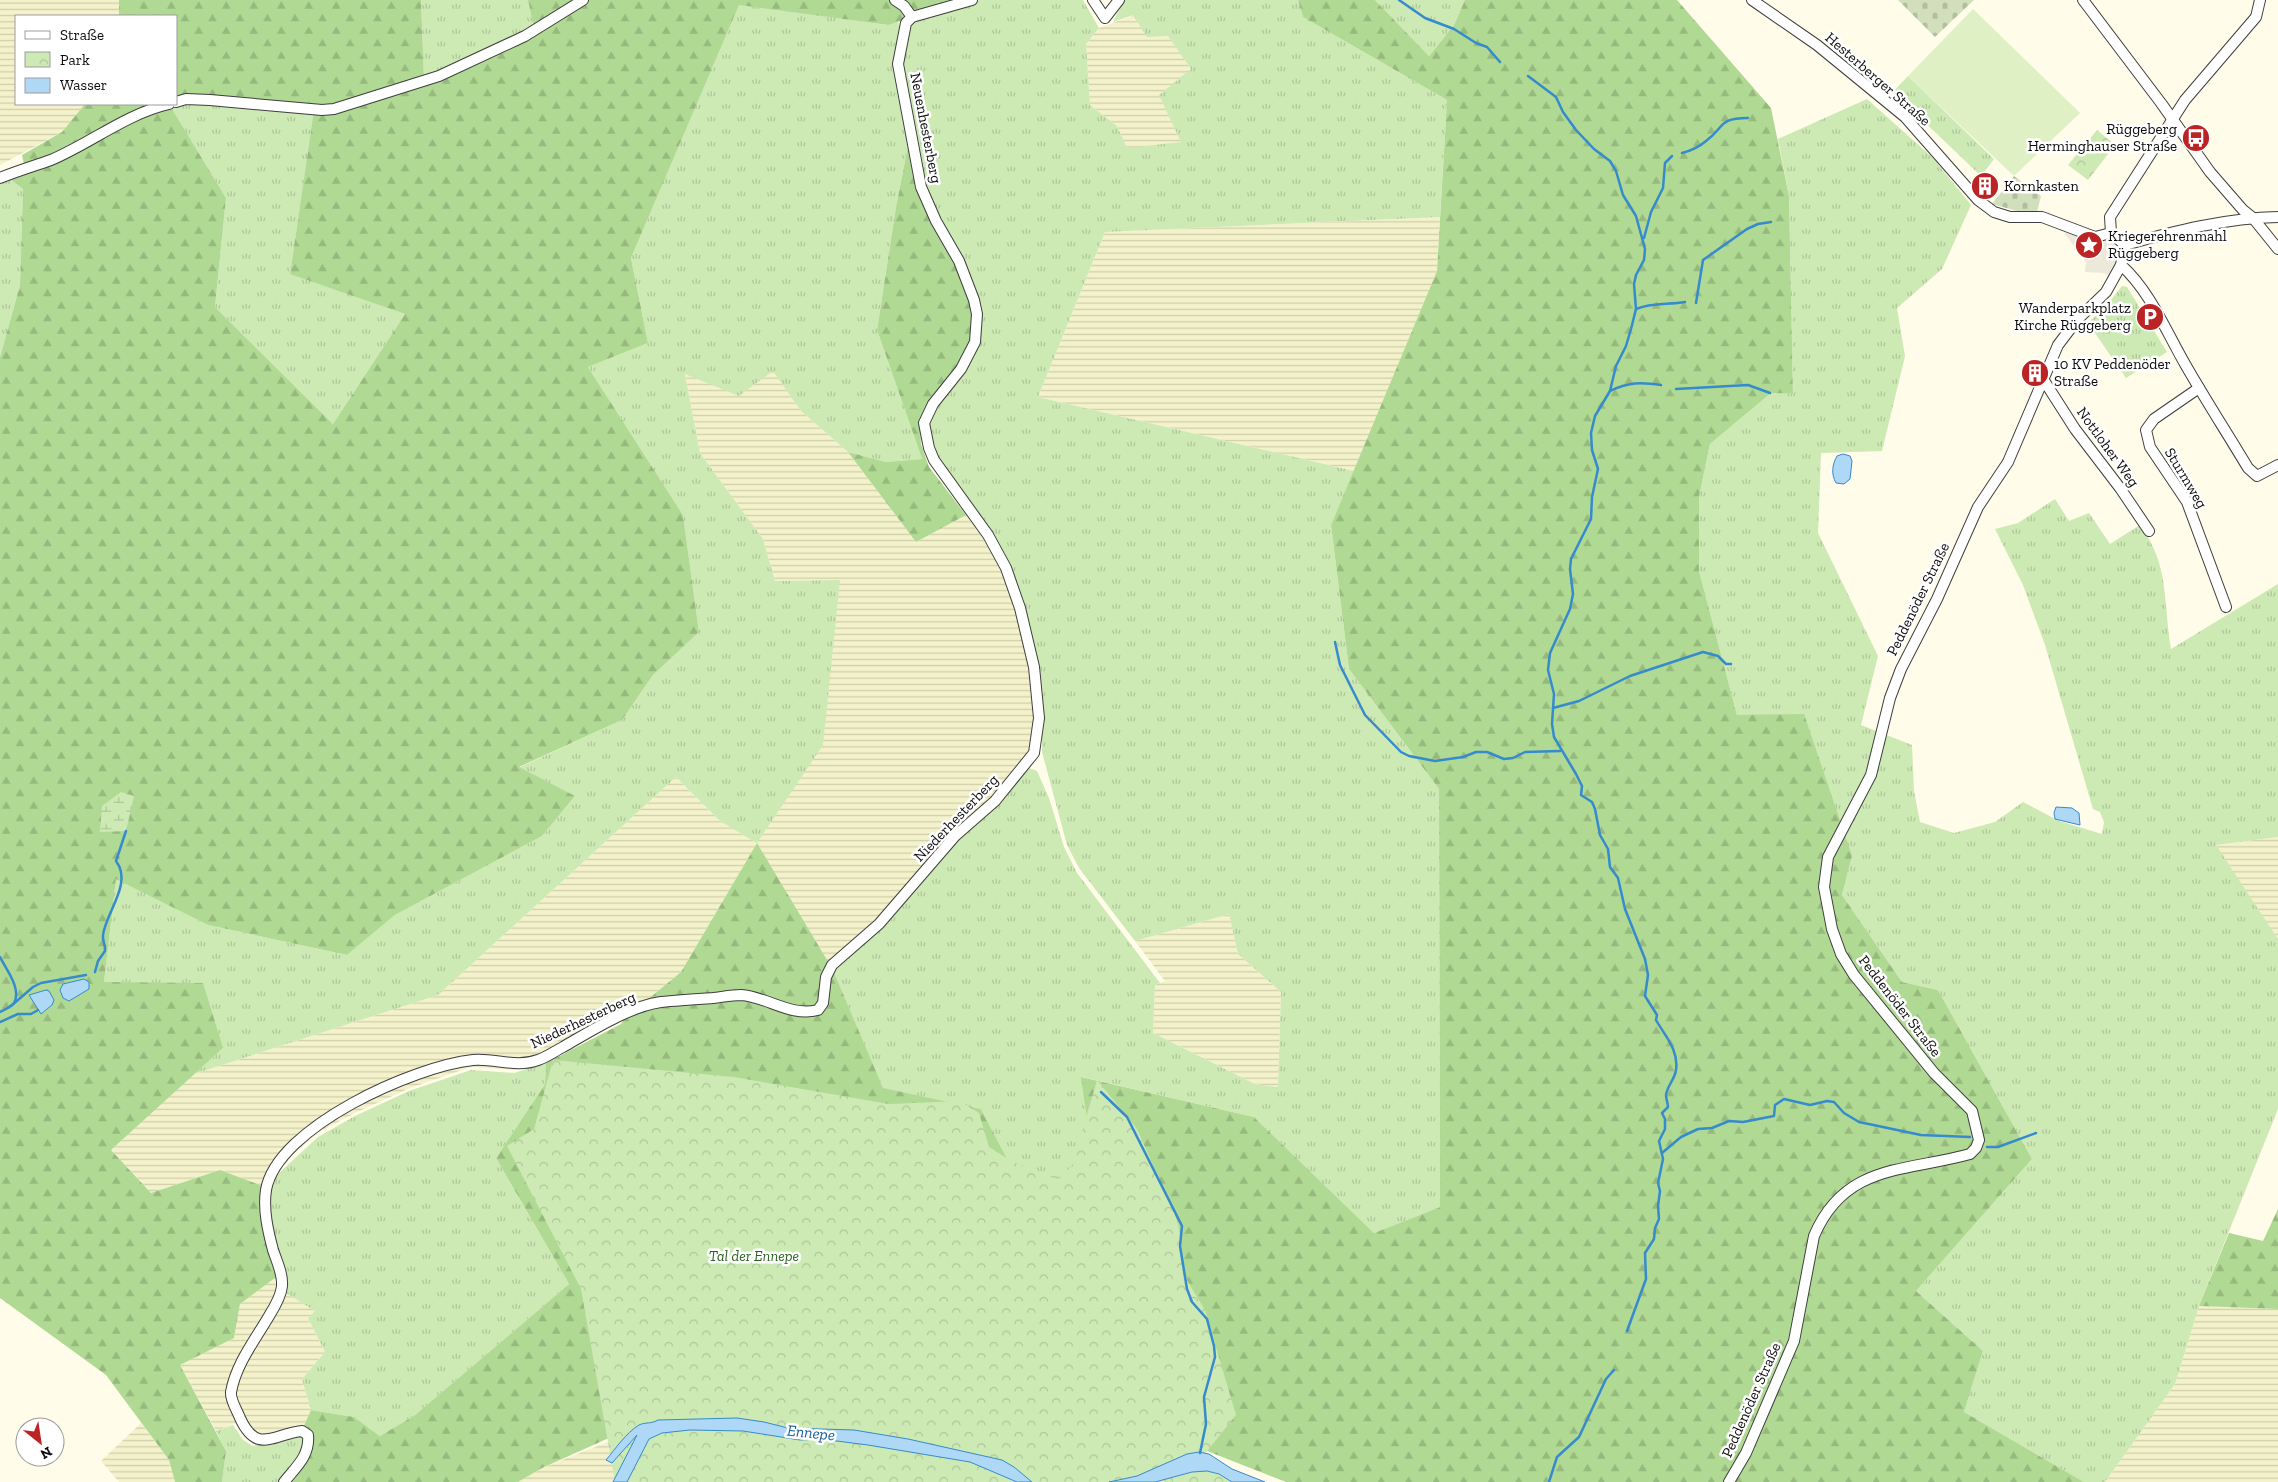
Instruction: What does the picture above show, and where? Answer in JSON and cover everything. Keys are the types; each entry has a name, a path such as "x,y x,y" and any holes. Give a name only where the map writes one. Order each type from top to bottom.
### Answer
{"street":[{"path":"178,101 186,99 210,100 322,110 334,109 439,76 525,36 583,0"},
{"path":"895,0 904,6 912,17 972,0"},
{"path":"1093,0 1105,18 1119,0"},
{"name":"Hesterberger Straße","path":"1752,0 1817,45 1905,117 1978,200 1994,212 2010,217 2042,217 2095,237 2111,233"},
{"path":"2083,0 2172,118 2210,172 2243,210 2253,218 2278,249"},
{"path":"2260,0 2256,17 2185,100 2172,118 2110,217 2111,233 2125,245 2169,232 2253,218 2278,217"},
{"name":"Neuenhesterberg","path":"912,17 906,23 898,64 921,188 936,222 959,261 974,300 977,314 975,342 961,369 933,404 924,423 929,448 934,460 988,535 1006,568 1020,608 1034,667 1039,718 1034,753"},
{"path":"0,178 52,159 108,129 165,105"},
{"name":"Peddenöder Straße","path":"1729,1482 1746,1453 1794,1341 1814,1236 1831,1206 1841,1194 1864,1180 1889,1170 1970,1154 1976,1148 1979,1140 1972,1111 1934,1072 1854,975 1841,954 1832,929 1824,887 1828,858 1871,775 1890,698 1901,669 1937,599 1978,507 2008,462 2058,345 2076,320 2106,292 2122,265 2125,245"},
{"path":"2122,265 2134,276 2198,388 2248,468 2257,476 2278,465"},
{"name":"Nottloher Weg","path":"2043,379 2074,429 2120,488 2149,531"},
{"name":"Sturmweg","path":"2198,388 2154,419 2146,430 2150,447 2186,502 2226,607"},
{"name":"Niederhesterberg","path":"284,1482 304,1457 309,1445 308,1435 302,1431 263,1441 254,1437 245,1429 230,1396 238,1370 276,1304 282,1288 281,1275 268,1229 265,1207 266,1191 269,1177 278,1163 294,1146 321,1122 343,1108 407,1078 452,1064 474,1060 515,1064 538,1060 626,1014 658,1002 742,995 791,1011 806,1013 818,1010 823,1003 826,977 832,965 879,924 955,836 995,801 1034,753"}],"shaded area":[{"path":"0,0 119,0 119,15 15,15 15,105 84,105 62,132 0,165"},
{"path":"1134,15 1168,35 1191,69 1182,142 1127,149 1117,126 1090,105 1086,44 1099,28"},
{"path":"1440,217 1437,271 1354,471 1038,397 1105,232"},
{"path":"2066,232 2097,242 2113,241 2119,253 2111,277 2104,273 2085,272 2086,262 2065,234"},
{"path":"773,370 801,411 848,452 916,542 966,515 1001,564 1017,605 1031,664 1037,720 1032,744 1024,762 902,896 829,964 757,843 681,972 624,1019 545,1060 514,1070 471,1067 410,1088 355,1113 317,1133 289,1158 265,1187 220,1170 151,1193 111,1150 194,1074 438,995 676,777 720,821 757,842 840,580 775,581 763,539 700,453 685,373"},
{"path":"2278,837 2278,939 2215,845"},
{"path":"1229,914 1238,954 1281,992 1278,1087 1255,1084 1153,1033 1155,985 1165,981 1135,941"},
{"path":"279,1275 286,1293 316,1311 308,1318 325,1352 302,1379 311,1410 302,1430 253,1442 245,1437 237,1423 216,1431 180,1365 234,1338 240,1304"},
{"path":"2199,1306 2278,1309 2278,1482 2105,1482 2175,1384"},
{"path":"141,1423 169,1460 175,1482 119,1482 101,1461"},
{"path":"610,1441 620,1482 518,1482 542,1468"}],"green space":[{"path":"119,0 421,0 424,79 534,29 528,0 964,0 888,25 739,5 631,258 648,343 588,367 683,515 699,632 653,675 622,720 519,767 575,796 542,836 395,915 347,955 208,925 116,879 104,982 203,983 223,1048 111,1150 151,1193 220,1170 265,1187 279,1275 240,1304 234,1338 180,1365 226,1451 222,1482 175,1482 169,1460 106,1375 0,1298 0,357 20,285 23,189 7,177 25,169 22,155 62,132 84,105 173,105 170,106 226,198 215,307 333,424 405,314 290,274 314,111 187,101 178,104 178,15 119,15"},
{"path":"421,0 528,0 534,29 424,79"},
{"path":"979,0 1083,0 1099,28 1086,44 1090,105 1117,126 1127,148 1181,142 1159,95 1191,69 1168,36 1147,37 1133,15 1113,22 1124,0 1298,0 1303,17 1447,100 1440,217 1105,232 1038,397 1354,471 1331,525 1349,669 1439,789 1440,1207 1374,1233 1254,1117 1082,1077 1096,1180 1014,1172 981,1109 883,1089 833,970 955,839 997,803 1029,768 1037,771 1049,798 1064,847 1077,873 1160,983 1155,985 1153,1033 1255,1084 1278,1087 1281,992 1238,954 1229,914 1135,941 1079,868 1067,845 1042,752 1042,716 1009,566 938,458 929,424 922,188 900,66 907,29 914,20"},
{"path":"1298,0 1375,0 1429,56 1454,25 1465,0 1677,0 1771,108 1789,196 1793,394 1771,393 1710,444 1699,497 1699,571 1737,715 1804,714 1852,856 1842,895 1902,982 1938,990 2032,1159 1916,1291 1983,1351 1964,1412 2084,1482 1286,1482 1207,1451 1050,1482 620,1433 542,1468 518,1482 285,1482 306,1458 302,1430 311,1410 354,1417 380,1436 415,1415 569,1284 496,1158 545,1084 546,1063 621,1024 624,1019 681,972 757,843 833,970 883,1088 981,1109 1014,1172 1096,1180 1081,1077 1254,1117 1374,1233 1440,1207 1439,789 1349,669 1331,525 1437,271 1447,100 1303,17"},
{"path":"1375,0 1465,0 1454,25 1429,56"},
{"path":"1898,0 1974,0 1935,37"},
{"path":"739,4 887,25 898,21 900,28 909,141 896,207 877,330 922,459 886,462 848,452 801,411 773,371 739,396 685,374 700,453 763,539 775,581 840,580 823,745 757,843 720,821 676,777 438,995 194,1074 223,1048 104,982 116,878 208,925 347,955 395,915 542,836 575,796 518,768 622,720 653,675 699,632 683,515 588,367 648,343 631,258"},
{"path":"1973,9 2080,113 2014,176 1908,76"},
{"path":"1908,76 1994,159 1981,176 1893,92"},
{"path":"1867,99 1933,158 1971,205 1942,269 1897,308 1905,356 1882,451 1821,453 1818,533 1878,656 1861,725 1912,745 1914,791 1920,822 1954,833 1995,822 2023,802 2059,821 2102,834 2104,822 2100,812 2093,809 2045,645 2023,585 1995,529 2018,523 2055,499 2069,521 2089,513 2110,544 2140,525 2150,540 2161,570 2171,649 2278,584 2278,837 2216,845 2278,939 2278,1109 2199,1306 2175,1384 2105,1482 2084,1482 1964,1412 1983,1351 1916,1291 2032,1159 1938,990 1902,982 1842,895 1852,856 1737,715 1699,571 1699,497 1710,444 1771,393 1793,394 1789,196 1778,139"},
{"path":"187,101 315,111 290,273 405,314 333,424 215,307 226,198 169,106"},
{"path":"2097,130 2115,145 2088,180 2068,165"},
{"path":"909,141 920,189 957,261 972,300 974,341 920,424 921,444 929,467 966,515 916,542 848,452 886,462 922,459 877,330 896,207"},
{"path":"2014,176 2041,196 2037,212 2017,211 1992,204"},
{"path":"7,177 23,189 20,285 0,357 0,179"},
{"path":"2122,286 2127,287 2167,352 2126,378 2088,323 2106,306"},
{"path":"121,792 134,796 126,831 100,832 102,806"},
{"name":"Tal der Ennepe","path":"553,1060 734,1077 889,1104 960,1101 979,1113 989,1147 1013,1162 1058,1179 1072,1166 1097,1080 1137,1129 1178,1222 1185,1277 1205,1310 1236,1415 1201,1459 1257,1482 615,1482 581,1289 507,1146 534,1129"},
{"path":"546,1063 545,1084 496,1158 569,1284 415,1415 380,1436 354,1417 311,1410 302,1379 325,1352 308,1318 315,1311 286,1293 271,1239 269,1189 278,1174 318,1137 355,1116 409,1091 471,1070 514,1073"},
{"path":"2278,1209 2278,1309 2199,1306 2229,1233 2263,1241"},
{"path":"233,1425 243,1440 253,1446 302,1432 308,1445 283,1482 222,1482 226,1451 216,1431"}],"water":[{"path":"1843,454 1850,456 1852,461 1850,479 1844,484 1836,483 1833,473 1833,466 1837,456"},
{"path":"2056,807 2072,808 2079,813 2080,825 2055,819"},
{"path":"84,979 89,982 89,989 69,1001 63,998 60,990 63,984"},
{"path":"46,990 49,991 54,1000 52,1005 41,1014 29,995"},
{"name":"Ennepe","path":"737,1418 788,1428 854,1430 908,1439 1002,1460 1032,1482 1017,1482 970,1462 868,1445 821,1439 800,1440 743,1431 690,1430 662,1433 649,1439 627,1482 613,1482 637,1435 612,1463 606,1460 625,1436 639,1425 658,1420"},
{"path":"1199,1452 1209,1454 1232,1469 1265,1482 1232,1482 1219,1474 1207,1471 1192,1472 1155,1482 1109,1482 1137,1476 1187,1454"}],"waterway":[{"path":"1399,0 1425,18 1454,29 1476,43 1487,47 1500,62"},
{"path":"1528,76 1556,97 1563,112 1576,130 1594,149 1610,161 1616,171 1623,195 1636,216 1645,249 1644,260 1636,275 1634,284 1636,309 1631,329 1626,346 1616,366 1610,391 1595,416 1591,433 1592,450 1598,469 1592,497 1591,519 1571,559 1570,569 1573,594 1570,609 1550,653 1548,670 1554,694 1552,724 1554,737 1582,786 1581,795 1592,802 1595,809 1600,835 1608,849 1610,867 1618,878 1625,909 1645,959 1648,975 1645,996 1657,1015 1656,1020 1673,1050 1676,1063 1675,1073 1666,1095 1668,1107 1662,1113 1665,1119 1665,1129 1659,1141 1663,1159 1658,1183 1660,1191 1659,1219 1655,1228 1654,1239 1645,1253 1646,1279 1627,1331"},
{"path":"1682,153 1703,143 1723,124 1738,118 1748,118"},
{"path":"1644,238 1651,212 1663,188 1665,163 1672,156"},
{"path":"1696,303 1703,260 1747,229 1758,224 1771,222"},
{"path":"1636,309 1654,304 1685,302"},
{"path":"1610,391 1635,384 1661,385"},
{"path":"1676,389 1748,385 1770,393"},
{"path":"1335,642 1340,665 1365,715 1401,752 1409,756 1435,761 1463,757 1476,752 1487,752 1504,759 1513,758 1525,752 1560,751"},
{"path":"1553,708 1579,701 1630,676 1703,652 1718,656 1726,664 1731,664"},
{"path":"95,972 98,961 105,951 103,937 105,926 117,898 122,879 116,861 126,831"},
{"path":"0,957 15,985 16,992 14,1003 0,1012"},
{"path":"11,1006 33,987 41,983 86,975"},
{"path":"0,1022 18,1014 31,1014 38,1010"},
{"path":"1101,1092 1127,1117 1182,1226 1180,1246 1187,1289 1192,1302 1207,1319 1215,1357 1204,1397 1206,1424 1200,1453"},
{"path":"1662,1153 1681,1137 1698,1129 1712,1128 1729,1121 1743,1122 1774,1116 1775,1105 1784,1099 1810,1105 1827,1101 1834,1102 1844,1113 1859,1122 1921,1135 1970,1137"},
{"path":"1987,1147 1998,1147 2036,1133"},
{"path":"1549,1482 1557,1457 1579,1437 1606,1379 1614,1370"}],"place":[{"name":"Rüggeberg Herminghauser Straße","path":"2196,138"},
{"name":"Kornkasten","path":"1985,186"},
{"name":"Kriegerehrenmahl Rüggeberg","path":"2089,245"},
{"name":"Wanderparkplatz Kirche Rüggeberg","path":"2150,317"},
{"name":"10 KV Peddenöder Straße","path":"2035,373"}]}
